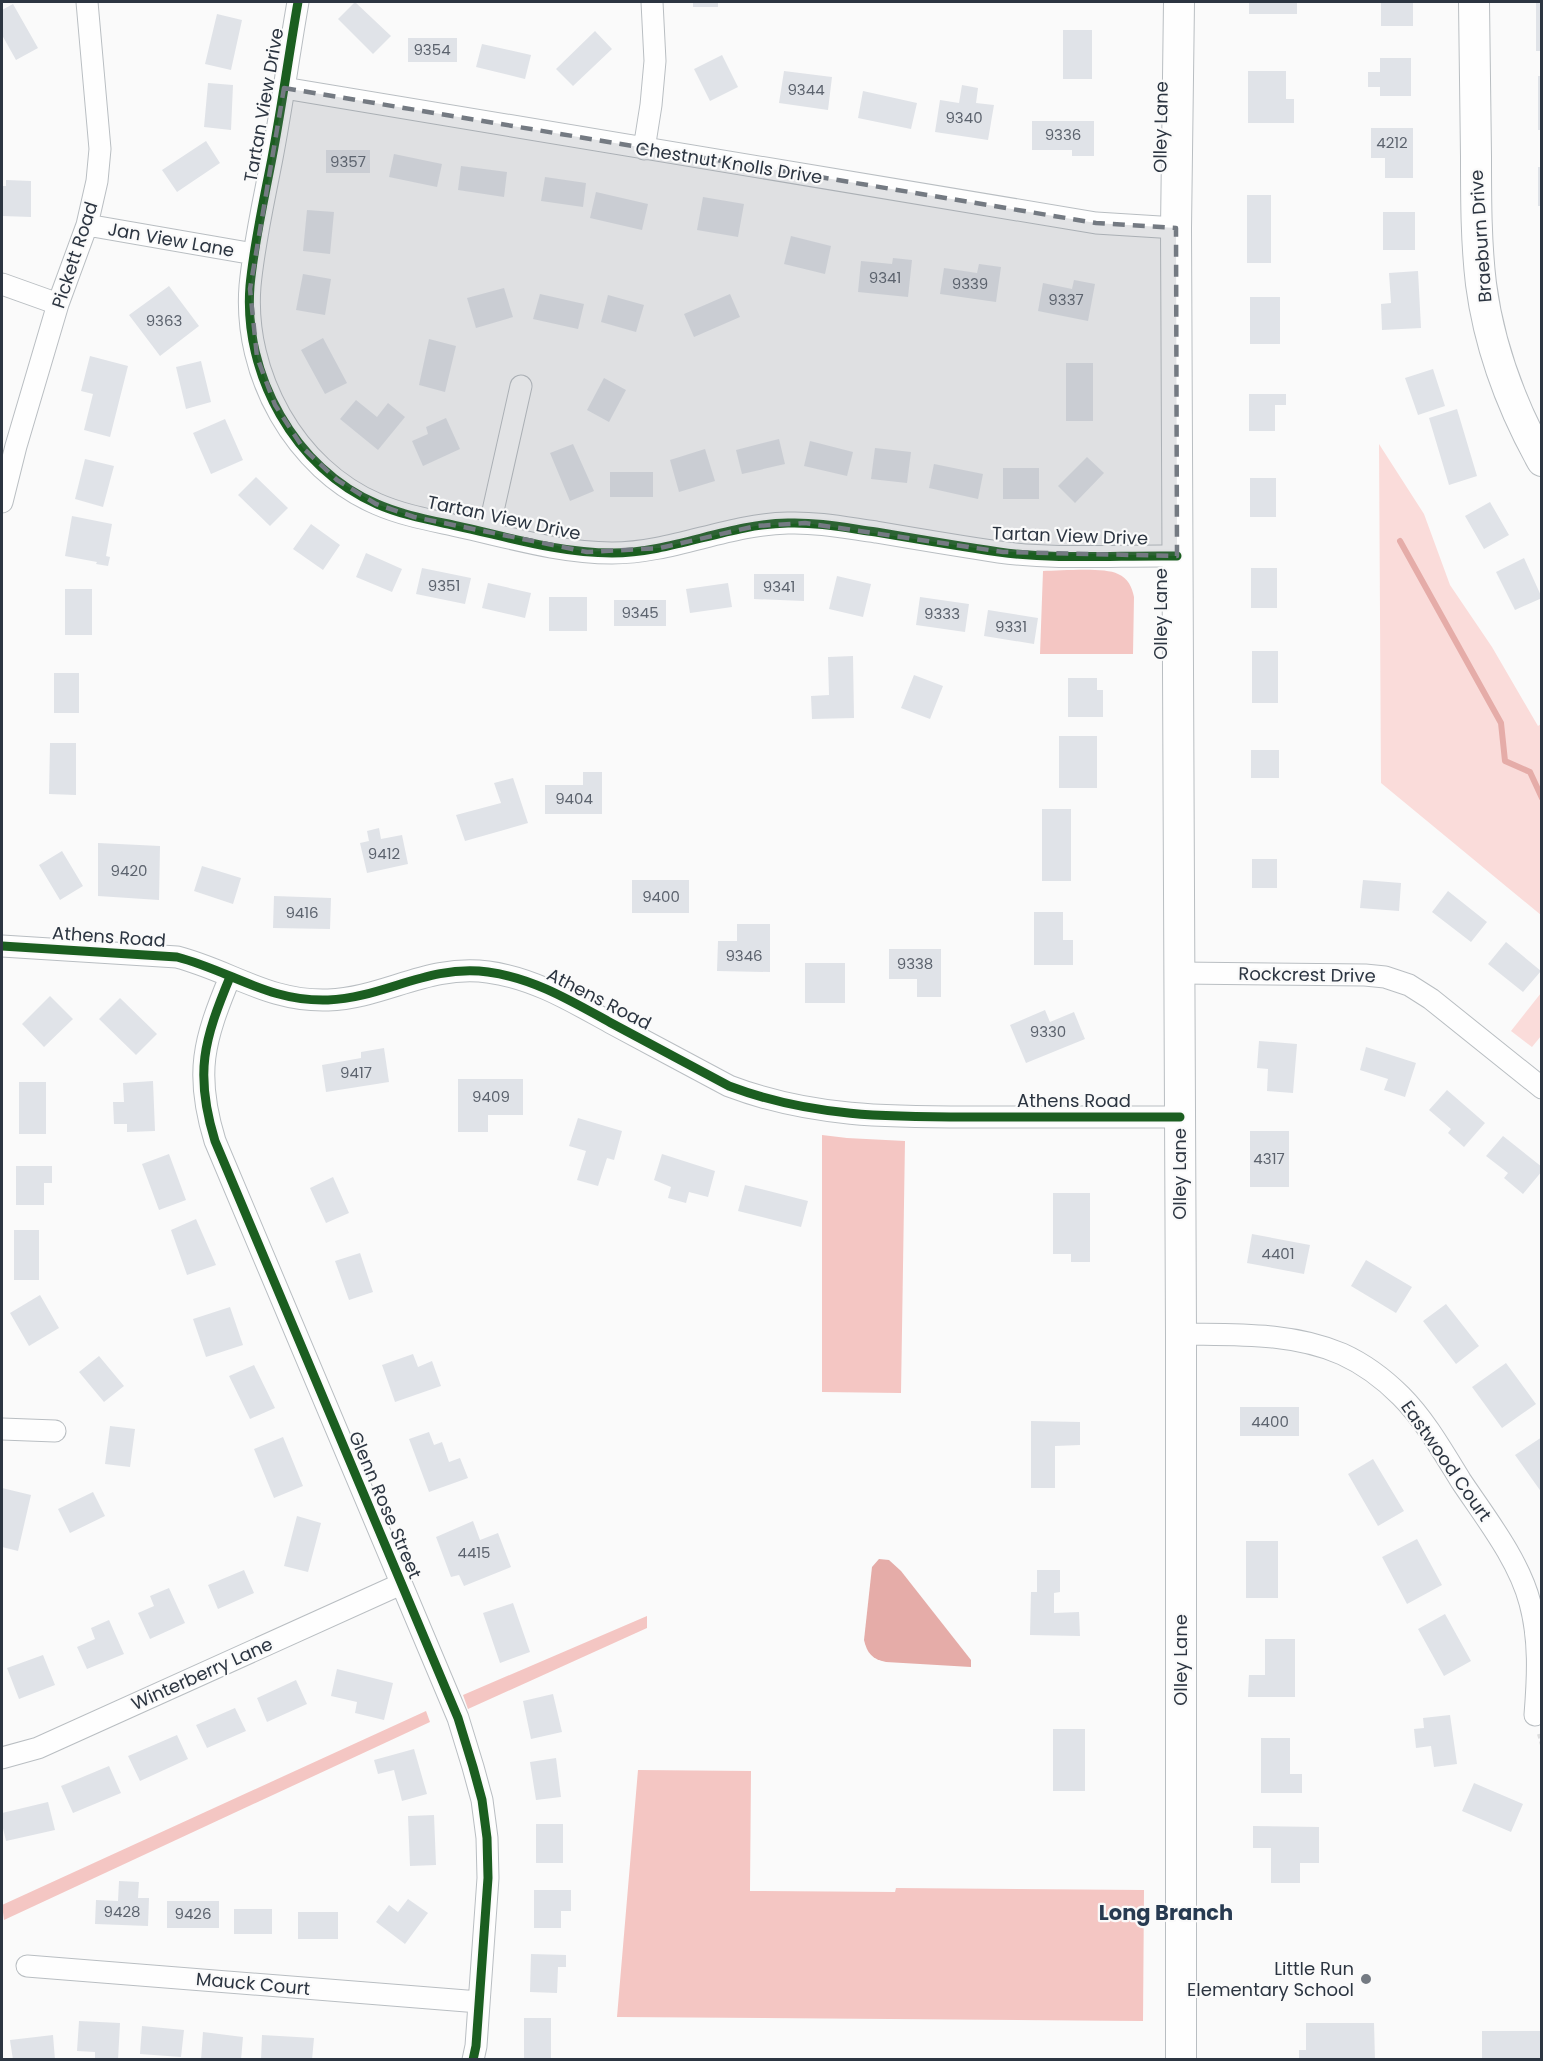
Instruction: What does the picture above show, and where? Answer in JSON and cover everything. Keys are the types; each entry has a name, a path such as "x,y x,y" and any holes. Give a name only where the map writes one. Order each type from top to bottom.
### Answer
{"main road":[{"name":"Olley Lane","path":"1179,2 1176,228 1181,1334 1180,2060"},
{"name":"Braeburn Drive","path":"1474,2 1477,224 1481,285 1500,365 1542,461"}],"street":[{"name":"Pickett Road","path":"2,502 58,304 87,225 98,181 100,149 87,2"},
{"name":"Tartan View Drive","path":"298,2 254,254 250,289 251,329 256,357 275,405 303,448 337,480 376,504 414,517 557,549 586,552 617,553 660,548 756,526 806,523 834,525 1003,552 1047,555 1177,556"},
{"path":"644,149 655,61 652,2"},
{"name":"Chestnut Knolls Drive","path":"284,88 1096,223 1176,228"},
{"name":"Jan View Lane","path":"87,225 254,254"},
{"path":"2,284 58,304"},
{"path":"488,533 521,386"},
{"name":"Athens Road","path":"2,946 177,957 200,963 282,996 329,1000 367,993 431,974 460,971 491,972 555,993 729,1086 759,1098 841,1114 892,1118 1180,1118"},
{"name":"Rockcrest Drive","path":"1180,973 1385,977 1409,985 1431,999 1542,1088"},
{"name":"Glenn Rose Street","path":"230,977 211,1022 205,1048 203,1085 209,1121 224,1162 458,1718 482,1800 487,1838 488,1878 474,2060"},
{"name":"Eastwood Court","path":"1181,1334 1264,1335 1318,1345 1363,1365 1382,1378 1402,1397 1437,1444 1492,1527 1525,1586 1536,1625 1538,1666 1535,1716"},
{"path":"2,1429 55,1431"},
{"name":"Winterberry Lane","path":"2,1758 38,1748 401,1584"},
{"name":"Mauck Court","path":"27,1966 479,2002"}],"highlighted area":[{"path":"284,88 1096,223 1176,228 1177,556 1003,552 805,523 756,526 660,548 587,552 414,517 376,504 337,480 303,448 275,405 257,357 250,289"}],"shaded area":[{"path":"1379,444 1424,514 1450,585 1492,647 1538,726 1541,724 1541,915 1381,783"},
{"path":"1043,571 1103,571 1118,574 1127,580 1134,597 1133,654 1040,654"},
{"path":"1541,993 1541,1036 1532,1047 1511,1031"},
{"path":"822,1135 905,1141 901,1393 822,1392"},
{"path":"879,1559 889,1560 901,1571 971,1660 971,1667 886,1662 871,1655 864,1640 872,1567"},
{"path":"647,1616 647,1628 468,1709 463,1695"},
{"path":"426,1711 430,1722 4,1920 2,1905"},
{"path":"638,1770 751,1771 750,1891 895,1892 896,1888 1144,1890 1143,2021 617,2017"}],"building":[{"path":"355,2 391,36 373,54 338,19"},
{"path":"693,2 718,2 718,7 693,7"},
{"path":"1249,2 1297,2 1297,14 1249,14"},
{"path":"1381,2 1413,2 1413,26 1381,26"},
{"path":"1536,2 1542,2 1542,51 1536,51"},
{"path":"13,4 38,48 16,60 2,35 2,10"},
{"path":"217,14 242,20 231,70 205,64"},
{"path":"1063,30 1092,30 1092,79 1063,79"},
{"path":"595,31 612,49 573,86 556,69"},
{"path":"408,38 457,38 457,62 408,62"},
{"path":"482,44 531,55 525,79 476,67"},
{"path":"722,55 738,87 710,101 694,69"},
{"path":"1380,58 1411,58 1411,96 1380,96 1380,87 1368,87 1368,72 1380,72"},
{"path":"784,71 832,77 828,110 779,103"},
{"path":"1248,71 1286,71 1286,99 1294,99 1294,123 1248,123"},
{"path":"1538,76 1542,76 1542,130 1538,130"},
{"path":"208,83 233,85 231,130 204,127"},
{"path":"962,85 978,88 976,103 994,105 988,140 935,132 940,100 959,103"},
{"path":"863,91 917,103 911,129 858,118"},
{"path":"1032,121 1094,121 1094,156 1072,156 1072,150 1032,150"},
{"path":"1371,128 1413,128 1413,178 1385,178 1385,158 1371,158"},
{"path":"206,141 220,163 177,192 162,170"},
{"path":"326,150 370,150 370,173 326,173"},
{"path":"394,154 442,164 437,187 389,177"},
{"path":"461,166 507,172 504,197 458,190"},
{"path":"1538,167 1542,167 1542,206 1538,206"},
{"path":"545,177 586,183 583,207 541,201"},
{"path":"6,180 31,181 31,217 2,216 2,186 6,186"},
{"path":"596,192 648,204 642,230 590,218"},
{"path":"1247,195 1271,195 1271,263 1247,263"},
{"path":"703,197 744,204 738,237 697,230"},
{"path":"307,210 334,212 330,254 303,251"},
{"path":"1383,212 1415,212 1415,250 1383,250"},
{"path":"791,236 831,246 825,274 784,264"},
{"path":"893,258 912,260 908,297 858,292 861,261 892,264"},
{"path":"979,264 1001,267 996,302 940,294 944,268 977,273"},
{"path":"1418,271 1421,328 1382,330 1381,304 1391,303 1389,273"},
{"path":"303,274 331,279 325,315 296,310"},
{"path":"1074,280 1095,284 1088,321 1038,311 1043,283 1072,289"},
{"path":"169,286 199,326 160,356 129,315"},
{"path":"504,288 513,317 476,328 467,298"},
{"path":"540,294 584,304 578,329 533,319"},
{"path":"730,294 740,317 694,337 684,314"},
{"path":"608,295 644,305 636,332 601,322"},
{"path":"1250,297 1280,297 1280,344 1250,344"},
{"path":"323,338 347,383 325,394 301,350"},
{"path":"429,339 456,346 445,392 419,385"},
{"path":"90,356 128,366 110,437 84,430 93,394 81,391"},
{"path":"201,361 211,402 186,409 176,367"},
{"path":"1066,363 1093,363 1093,421 1066,421"},
{"path":"1433,369 1445,406 1418,415 1405,378"},
{"path":"604,378 626,390 609,422 587,410"},
{"path":"1249,394 1286,394 1286,405 1275,405 1275,431 1249,431"},
{"path":"356,400 377,417 388,403 405,417 378,450 340,419"},
{"path":"1457,409 1477,476 1449,485 1429,418"},
{"path":"446,418 460,449 423,466 412,441 428,434 426,427"},
{"path":"225,419 243,460 211,474 193,433"},
{"path":"779,439 785,464 742,474 736,450"},
{"path":"810,441 853,452 847,476 804,466"},
{"path":"573,444 594,491 570,501 550,453"},
{"path":"875,448 911,452 907,483 871,479"},
{"path":"705,449 715,481 679,492 670,460"},
{"path":"1087,457 1104,473 1075,503 1058,486"},
{"path":"85,459 114,466 103,507 75,499"},
{"path":"934,464 983,474 978,499 929,488"},
{"path":"1003,468 1039,468 1039,499 1003,499"},
{"path":"610,472 653,472 653,497 610,497"},
{"path":"256,477 288,508 270,526 238,495"},
{"path":"1250,478 1276,478 1276,517 1250,517"},
{"path":"1490,502 1509,535 1484,549 1465,516"},
{"path":"72,516 112,524 106,556 110,557 108,566 65,556"},
{"path":"311,524 340,545 323,570 293,549"},
{"path":"366,553 402,569 392,592 356,577"},
{"path":"1524,558 1542,598 1515,610 1496,572"},
{"path":"422,568 471,578 465,604 416,594"},
{"path":"1251,568 1277,568 1277,608 1251,608"},
{"path":"754,574 804,574 804,601 754,599"},
{"path":"837,576 871,584 863,617 829,609"},
{"path":"488,583 531,593 525,618 482,608"},
{"path":"728,583 732,607 690,613 686,589"},
{"path":"65,589 92,589 92,635 65,635"},
{"path":"549,597 587,597 587,631 549,631"},
{"path":"920,597 969,604 965,632 916,625"},
{"path":"614,600 666,600 666,626 614,626"},
{"path":"988,610 1038,618 1034,644 984,636"},
{"path":"1252,651 1278,651 1278,703 1252,703"},
{"path":"853,656 854,718 812,719 811,696 829,695 828,657"},
{"path":"54,673 79,673 79,713 54,713"},
{"path":"914,675 943,686 930,719 901,708"},
{"path":"1068,678 1097,678 1097,690 1103,690 1103,717 1068,717"},
{"path":"1059,736 1097,736 1097,788 1059,788"},
{"path":"50,743 76,743 76,795 49,794"},
{"path":"1251,750 1279,750 1279,778 1251,778"},
{"path":"583,772 602,772 602,814 545,814 545,785 583,785"},
{"path":"513,778 528,823 465,841 456,815 501,803 494,783"},
{"path":"1042,809 1071,809 1071,881 1042,881"},
{"path":"379,828 381,839 402,835 408,864 367,873 360,843 369,841 367,831"},
{"path":"98,843 160,846 159,900 98,896"},
{"path":"62,851 83,886 60,900 39,865"},
{"path":"1252,859 1277,859 1277,888 1252,888"},
{"path":"202,866 241,878 233,904 194,891"},
{"path":"632,880 689,880 689,913 632,913"},
{"path":"1363,880 1401,883 1399,911 1360,908"},
{"path":"1448,891 1487,922 1471,942 1432,912"},
{"path":"274,896 331,898 330,929 273,928"},
{"path":"1034,912 1063,912 1063,940 1073,940 1073,965 1034,965"},
{"path":"737,924 770,924 770,972 717,971 718,941 737,941"},
{"path":"1506,942 1541,971 1523,992 1488,964"},
{"path":"889,949 941,949 941,997 917,997 917,979 889,979"},
{"path":"805,963 845,963 845,1003 805,1003"},
{"path":"50,996 73,1019 44,1047 22,1024"},
{"path":"120,998 157,1034 136,1055 99,1019"},
{"path":"1045,1010 1050,1022 1074,1012 1085,1039 1026,1063 1010,1025"},
{"path":"1259,1041 1297,1044 1293,1093 1267,1091 1268,1069 1257,1068"},
{"path":"1366,1047 1416,1063 1405,1097 1384,1090 1388,1079 1360,1070"},
{"path":"384,1048 389,1082 326,1092 322,1065 361,1058 361,1052"},
{"path":"458,1079 523,1079 523,1115 488,1115 488,1132 458,1132"},
{"path":"153,1081 155,1131 127,1132 127,1124 114,1124 113,1102 124,1102 123,1083"},
{"path":"19,1082 46,1082 46,1134 19,1134"},
{"path":"1447,1090 1485,1123 1464,1147 1448,1133 1451,1129 1429,1110"},
{"path":"578,1118 622,1131 614,1160 607,1158 598,1186 577,1180 586,1151 569,1146"},
{"path":"1250,1131 1289,1131 1289,1187 1250,1187"},
{"path":"1503,1136 1542,1167 1542,1171 1523,1194 1504,1178 1508,1173 1486,1156"},
{"path":"169,1154 186,1200 159,1210 142,1164"},
{"path":"662,1154 715,1171 708,1197 689,1192 686,1203 668,1198 671,1187 654,1180"},
{"path":"16,1166 52,1166 52,1183 44,1183 44,1205 16,1205"},
{"path":"333,1177 349,1213 326,1223 310,1188"},
{"path":"745,1185 808,1201 801,1227 738,1211"},
{"path":"1053,1193 1090,1193 1090,1262 1071,1262 1071,1254 1053,1254"},
{"path":"196,1219 216,1265 187,1275 171,1230"},
{"path":"14,1230 39,1230 39,1280 14,1280"},
{"path":"1252,1234 1310,1245 1304,1274 1247,1263"},
{"path":"360,1253 373,1292 349,1300 335,1261"},
{"path":"1366,1260 1412,1287 1396,1313 1351,1286"},
{"path":"40,1295 59,1328 29,1346 10,1313"},
{"path":"1446,1304 1479,1346 1456,1364 1423,1321"},
{"path":"230,1307 243,1345 206,1357 193,1319"},
{"path":"413,1354 418,1367 432,1361 441,1386 395,1402 382,1365"},
{"path":"99,1356 124,1386 104,1402 79,1372"},
{"path":"1506,1363 1536,1404 1502,1428 1472,1387"},
{"path":"254,1365 275,1408 250,1419 229,1376"},
{"path":"1240,1407 1299,1407 1299,1436 1240,1436"},
{"path":"1031,1421 1080,1422 1080,1445 1055,1446 1055,1488 1031,1488"},
{"path":"110,1426 135,1429 130,1467 105,1464"},
{"path":"429,1432 434,1445 442,1442 449,1462 460,1458 468,1478 429,1492 409,1439"},
{"path":"283,1437 303,1486 274,1498 254,1449"},
{"path":"1542,1437 1542,1493 1515,1455"},
{"path":"1373,1459 1404,1511 1378,1526 1348,1474"},
{"path":"2,1488 31,1495 18,1551 2,1547"},
{"path":"93,1492 105,1516 70,1533 58,1509"},
{"path":"297,1516 321,1523 308,1572 284,1566"},
{"path":"473,1521 480,1540 498,1533 511,1567 464,1586 459,1575 451,1577 436,1537"},
{"path":"1417,1539 1442,1585 1407,1604 1382,1557"},
{"path":"1246,1541 1278,1541 1278,1598 1246,1598"},
{"path":"244,1570 254,1593 218,1609 208,1585"},
{"path":"1037,1570 1060,1570 1060,1592 1054,1593 1054,1613 1079,1612 1080,1636 1030,1635 1031,1592 1037,1592"},
{"path":"169,1588 185,1623 150,1639 138,1613 154,1606 150,1596"},
{"path":"513,1603 530,1652 500,1663 483,1613"},
{"path":"1445,1614 1471,1661 1444,1676 1418,1629"},
{"path":"109,1620 124,1654 87,1669 77,1647 95,1639 91,1628"},
{"path":"1265,1639 1295,1639 1295,1697 1248,1697 1249,1675 1265,1675"},
{"path":"43,1655 55,1685 19,1699 7,1668"},
{"path":"337,1669 393,1683 384,1720 355,1713 357,1702 331,1696"},
{"path":"296,1680 307,1704 267,1722 257,1698"},
{"path":"553,1694 562,1732 531,1739 523,1701"},
{"path":"235,1708 246,1731 207,1748 196,1725"},
{"path":"1450,1715 1457,1764 1434,1767 1431,1746 1416,1748 1414,1729 1424,1728 1423,1718"},
{"path":"1053,1729 1085,1729 1085,1791 1053,1791"},
{"path":"177,1735 188,1759 140,1781 128,1756"},
{"path":"1261,1738 1290,1738 1290,1774 1302,1774 1302,1793 1261,1793"},
{"path":"414,1749 427,1794 402,1801 394,1770 378,1774 374,1760"},
{"path":"556,1758 561,1797 536,1800 530,1762"},
{"path":"109,1766 121,1793 73,1813 61,1786"},
{"path":"1474,1783 1523,1804 1511,1832 1462,1811"},
{"path":"48,1802 55,1830 6,1841 2,1813"},
{"path":"434,1815 436,1865 410,1866 408,1816"},
{"path":"536,1824 563,1824 563,1863 536,1863"},
{"path":"1253,1826 1319,1827 1319,1863 1300,1863 1300,1883 1271,1883 1271,1848 1253,1848"},
{"path":"119,1881 139,1882 138,1898 149,1898 148,1926 95,1924 96,1900 118,1901"},
{"path":"534,1890 571,1890 571,1911 561,1911 561,1928 534,1928"},
{"path":"408,1899 428,1913 405,1944 376,1922 389,1905 398,1912"},
{"path":"167,1901 219,1901 219,1928 167,1928"},
{"path":"234,1909 272,1909 272,1934 234,1934"},
{"path":"298,1912 338,1912 338,1939 298,1939"},
{"path":"531,1954 566,1955 566,1967 558,1967 557,1993 530,1992"},
{"path":"524,2018 551,2018 551,2058 524,2058"},
{"path":"79,2021 120,2023 118,2060 95,2060 95,2052 77,2051"},
{"path":"1306,2023 1374,2023 1375,2060 1299,2060 1299,2050 1306,2050"},
{"path":"142,2026 184,2030 181,2057 140,2054"},
{"path":"1482,2031 1542,2031 1542,2060 1482,2060"},
{"path":"203,2032 243,2037 241,2060 201,2060"},
{"path":"53,2035 55,2060 13,2060 10,2040"},
{"path":"262,2035 314,2038 312,2060 261,2060"}],"waterway":[{"path":"1400,541 1501,723 1505,761 1530,772 1542,798"}],"cycle path":[{"path":"298,2 254,254 250,286 250,319 255,352 265,384 280,415 299,443 322,468 348,488 377,504 416,517 534,544 592,552 634,552 744,528 799,523 843,527 1021,554 1065,557 1177,556"},
{"path":"2,946 177,957 269,991 307,999 348,998 446,973 488,972 537,985 568,999 729,1086 794,1105 858,1114 922,1117 1180,1117"},
{"path":"230,977 208,1039 205,1057 205,1096 215,1141 458,1718 482,1800 487,1838 488,1878 476,2046 473,2060"}],"place":[{"name":"Little Run Elementary School","path":"1366,1979"}],"district":[{"name":"Long Branch","path":"1166,1913"}]}
